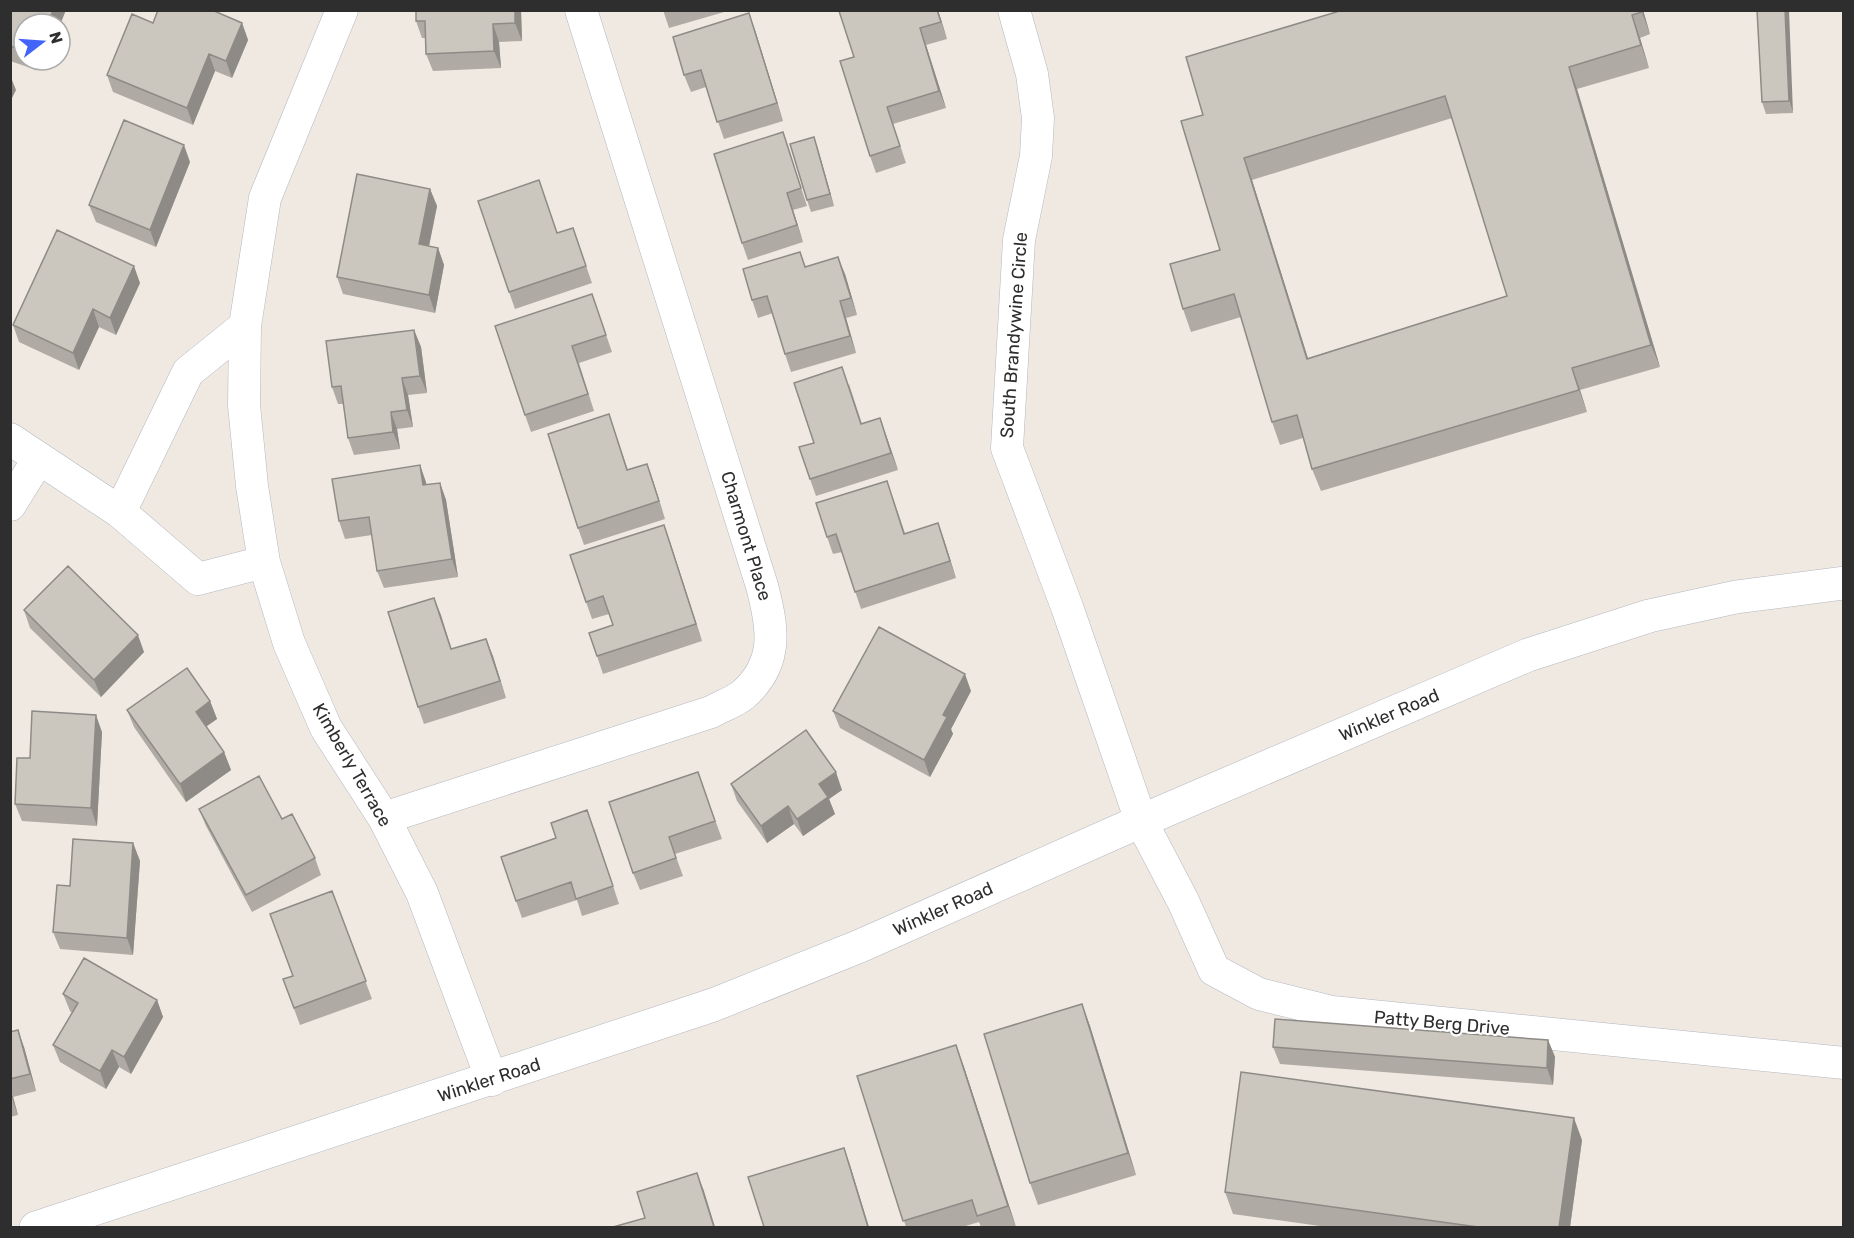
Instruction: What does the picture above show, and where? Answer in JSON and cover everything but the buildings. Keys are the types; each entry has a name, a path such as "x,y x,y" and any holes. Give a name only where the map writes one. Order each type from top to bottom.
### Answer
{"street":[{"name":"Kimberly Terrace","path":"342,10 265,198 244,326 244,405 252,486 264,562 289,643 326,728 384,818 422,893 492,1080"},
{"name":"Charmont Place","path":"384,818 711,712 743,695 767,664 772,624 762,586 581,10"},
{"name":"South Brandywine Circle","path":"1014,10 1032,74 1038,118 1036,156 1019,240 1007,448 1067,607 1140,821"},
{"path":"120,512 188,372 244,326"},
{"path":"10,439 120,512 198,579 264,562"},
{"path":"10,505 39,458"},
{"name":"Winkler Road","path":"36,1227 492,1080 713,1005 861,946 1140,821 1528,655 1660,614 1736,597 1844,583"},
{"name":"Patty Berg Drive","path":"1140,821 1183,901 1214,970 1259,994 1332,1012 1844,1063"}]}
